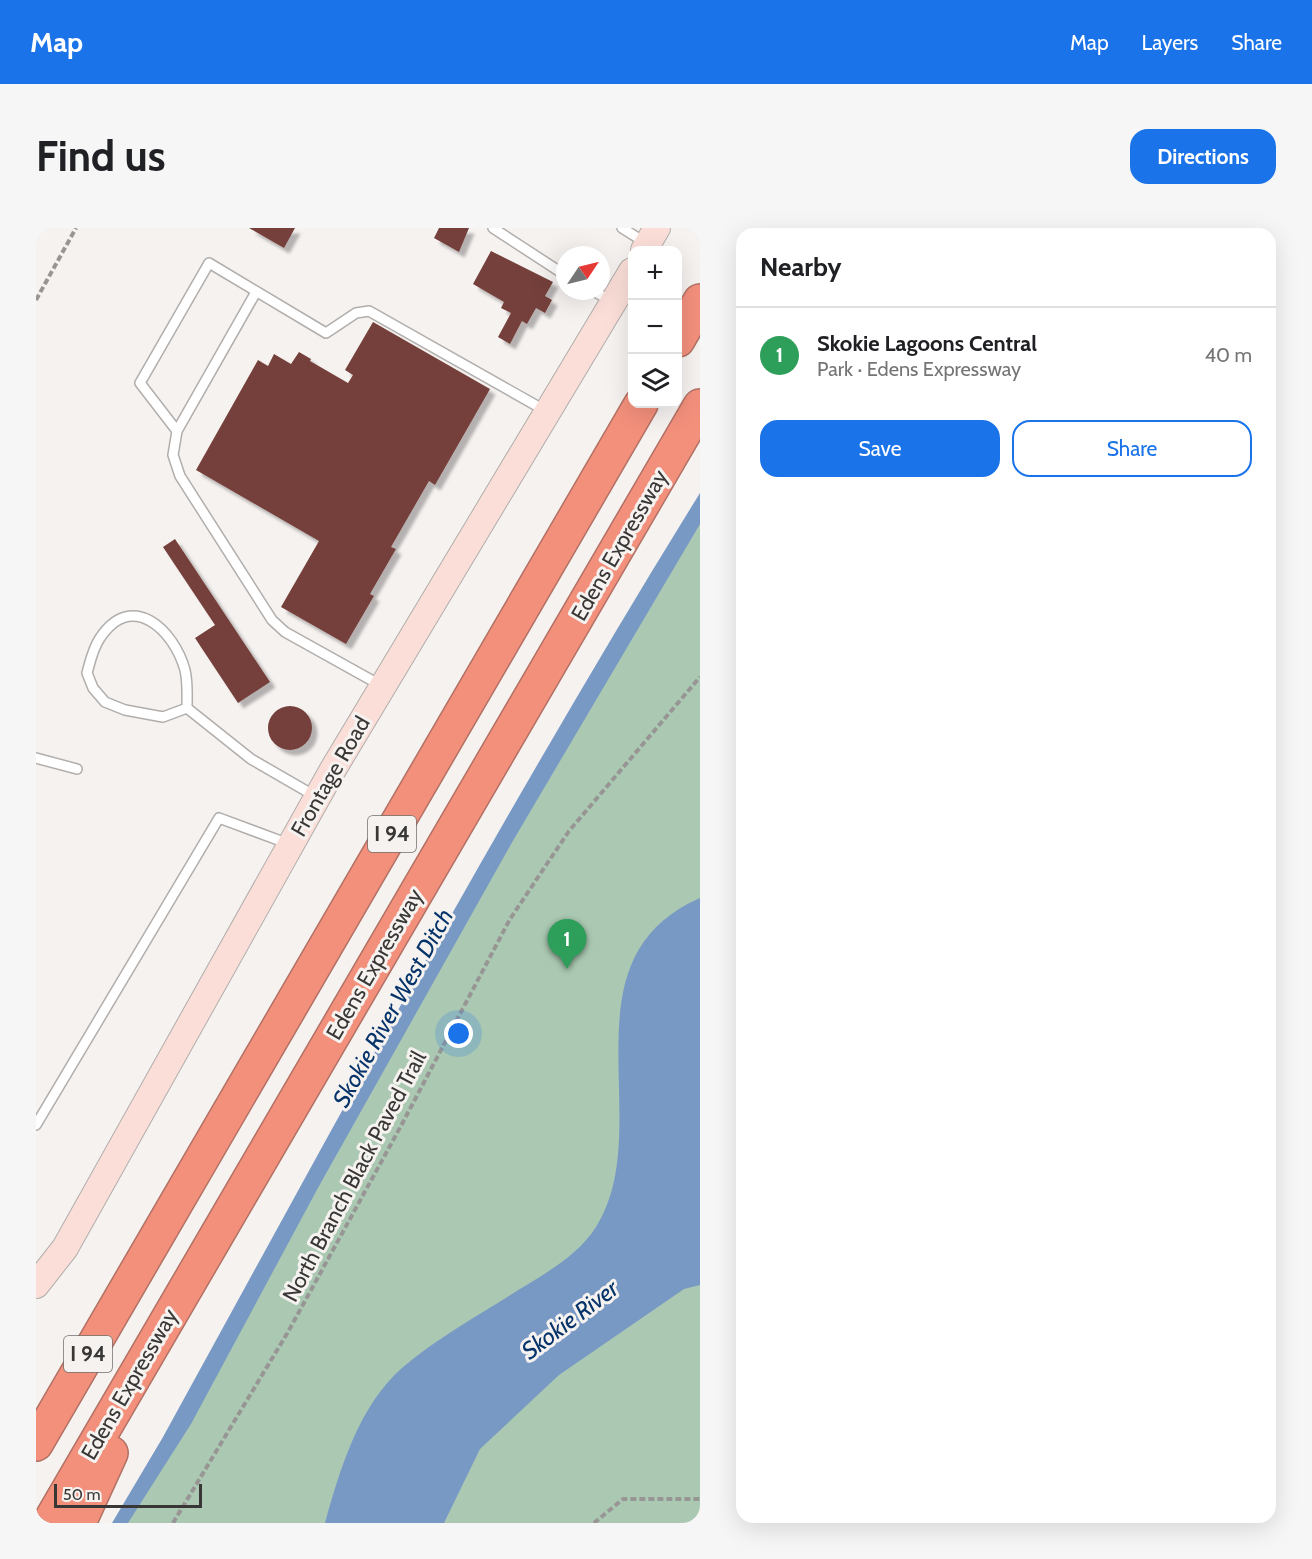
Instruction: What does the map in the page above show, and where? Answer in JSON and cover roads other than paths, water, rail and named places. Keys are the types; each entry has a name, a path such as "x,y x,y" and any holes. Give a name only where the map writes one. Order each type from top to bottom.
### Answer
{"highway":[{"path":"682,333 700,301"},
{"name":"Edens Expressway","path":"49,1523 700,406"},
{"name":"I 94","path":"36,1444 639,408"},
{"path":"36,1408 140,1263"},
{"path":"80,1523 183,1292"}],"main road":[{"name":"Frontage Road","path":"610,291 628,275"},
{"name":"Frontage Road","path":"36,1285 65,1248 317,797 548,413 602,300"}],"lane":[{"path":"493,228 556,269"},
{"path":"622,228 649,241"},
{"path":"177,431 140,383 208,263 326,333 356,313 369,311 548,413"},
{"path":"256,292 177,431 173,455 180,476 272,620 285,632 383,686"},
{"path":"187,708 163,717 142,715 105,702 93,688 87,673 99,639 111,625 130,615 146,617 159,626 178,654 184,670 187,708 251,759 317,797"},
{"path":"36,758 77,769"},
{"path":"36,1125 219,818 290,845"}],"water":[{"path":"700,493 700,524 514,839 319,1186 191,1424 128,1523 112,1523 163,1437 492,843"},
{"name":"Skokie River","path":"700,898 700,1285 684,1289 559,1375 480,1449 444,1523 325,1523 337,1481 353,1439 374,1400 388,1382 429,1347 569,1257 596,1227 613,1187 619,1142 618,1048 621,1003 633,962 657,926"}],"place":[{"name":"Skokie Lagoons Central","path":"567,969"}],"water label":[{"name":"Skokie River West Ditch","path":"393,1008"}]}
